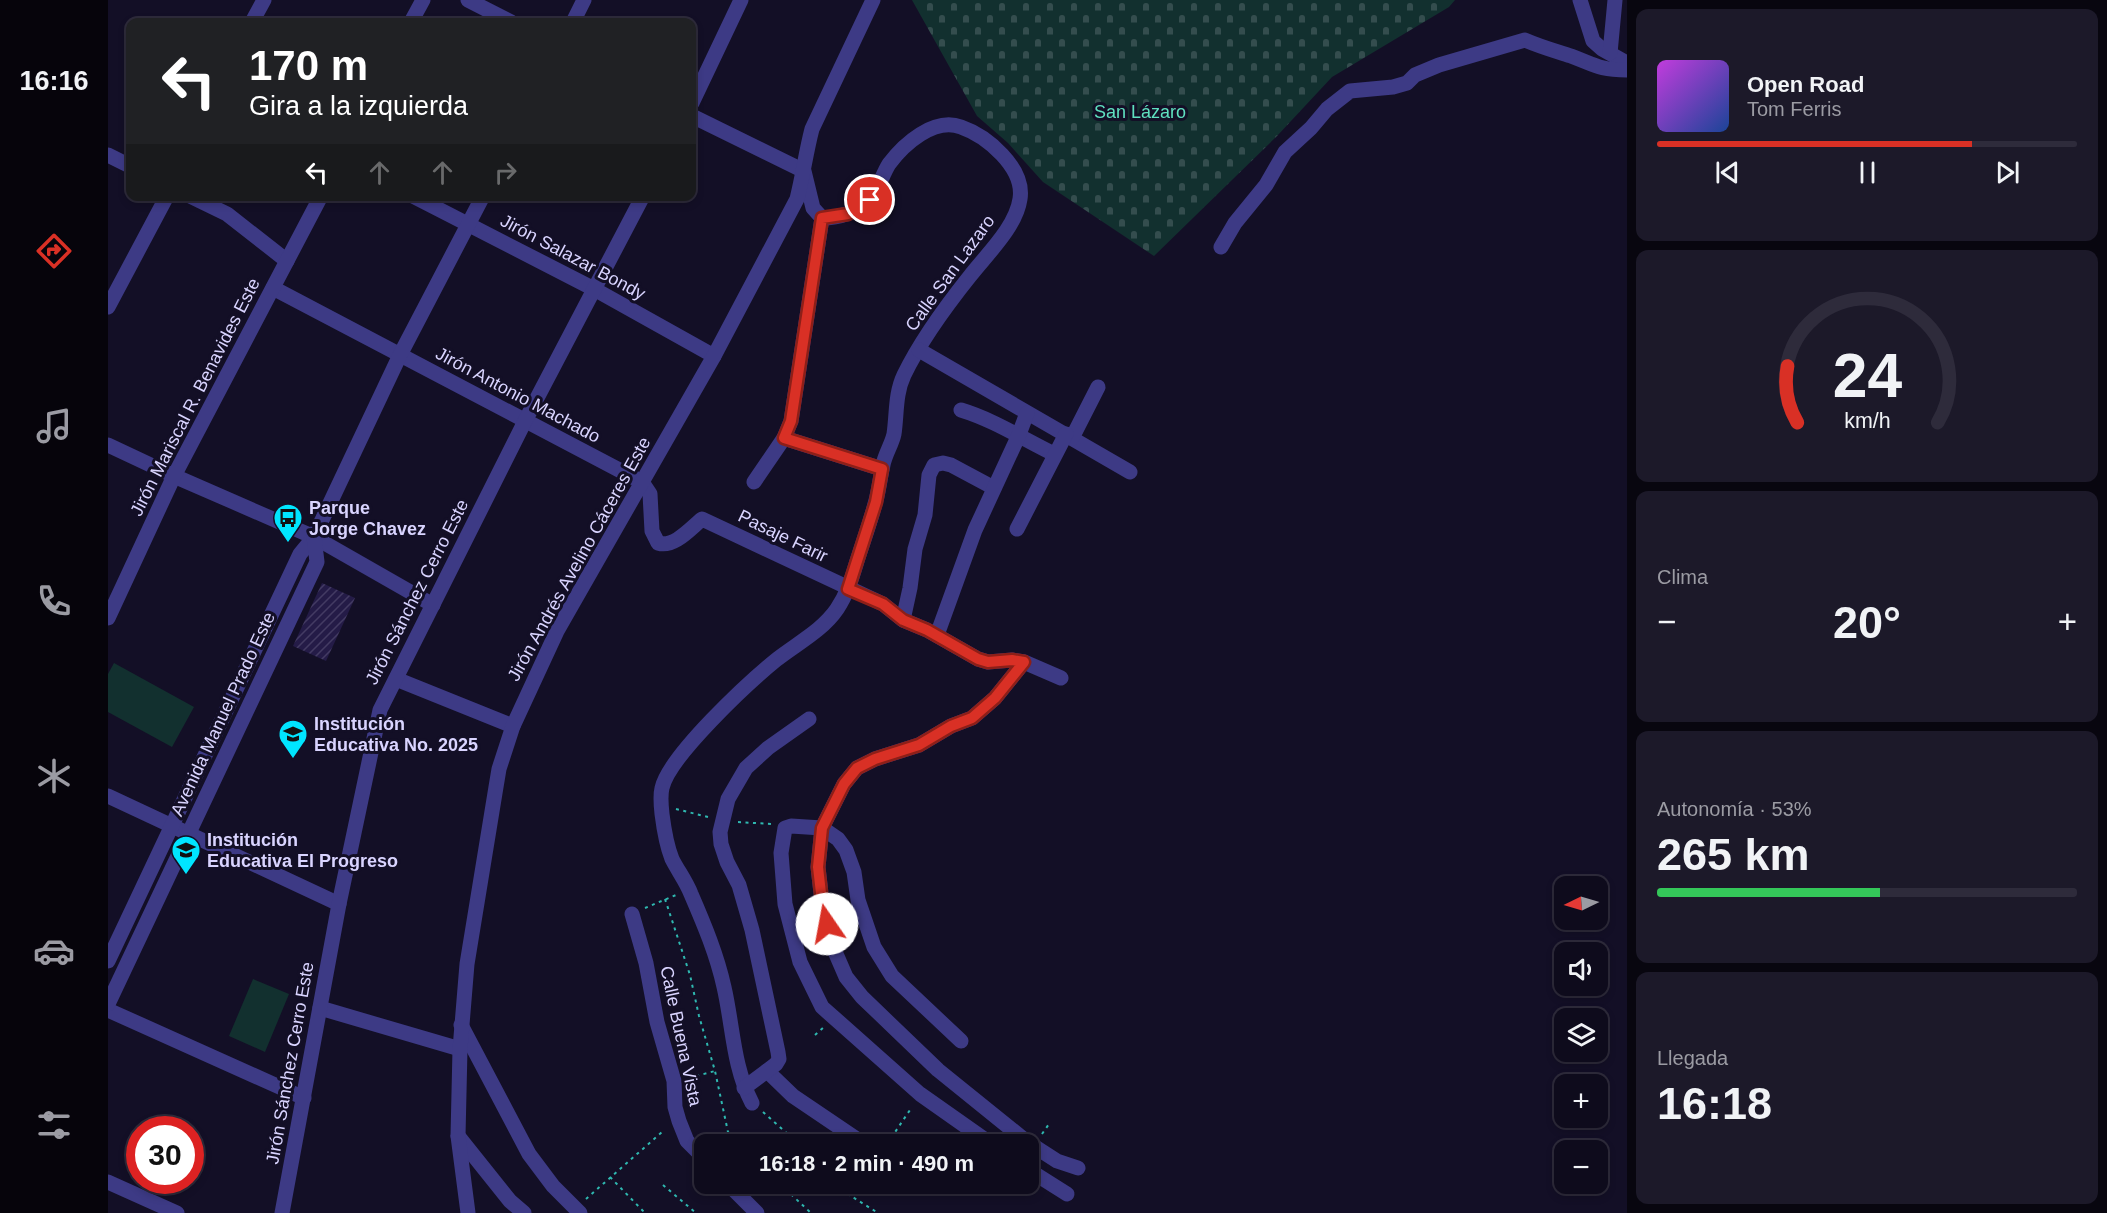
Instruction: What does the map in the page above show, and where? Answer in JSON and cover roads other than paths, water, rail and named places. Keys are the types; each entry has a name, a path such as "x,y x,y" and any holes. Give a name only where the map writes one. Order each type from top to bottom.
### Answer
{"street":[{"path":"254,18 264,0"},
{"path":"413,18 423,0"},
{"path":"468,0 503,18"},
{"path":"575,18 584,0"},
{"name":"Jirón Andrés Avelino Cáceres Este","path":"468,1213 458,1136 461,1025 467,964 499,769 513,726 557,631 714,356 797,199 812,129 873,0"},
{"path":"1580,0 1593,41 1627,64"},
{"path":"1610,53 1615,0"},
{"path":"696,94 738,1"},
{"path":"1221,247 1235,223 1266,185 1285,152 1311,128 1327,109 1350,91 1393,87 1407,83 1414,75 1439,65 1525,40 1550,51 1572,56 1591,66 1609,70 1627,64"},
{"path":"696,118 804,171 813,208 822,218 791,421 784,438 754,482"},
{"name":"Calle San Lazaro","path":"752,1103 744,1088 738,1065 724,986 711,941 690,889 666,842 660,792 665,777 698,736 747,684 830,618 848,589 876,502 886,453 892,440 900,387 919,350 968,278 1002,238 1021,197 1013,167 998,150 959,126 947,125 930,129 911,142 890,163 870,200 848,214 822,218"},
{"path":"108,154 126,164"},
{"path":"108,307 163,201"},
{"path":"200,201 227,214 287,261"},
{"name":"Jirón Mariscal R. Benavides Este","path":"108,618 174,476 318,201"},
{"name":"Jirón Salazar Bondy","path":"423,201 594,289 714,356"},
{"name":"Avenida Manuel Prado Este","path":"108,961 300,554 314,537 400,355 480,201"},
{"name":"Jirón Sánchez Cerro Este","path":"282,1213 339,904 380,710 525,421 640,201"},
{"name":"Jirón Antonio Machado","path":"273,288 642,482"},
{"path":"919,350 1130,472"},
{"path":"1017,529 1054,454 1069,436 1098,387"},
{"path":"961,410 987,418 1018,437 1054,454"},
{"path":"937,635 975,530 1027,413"},
{"path":"784,438 882,469"},
{"path":"108,445 314,537 433,605"},
{"path":"903,620 915,549 925,515 929,475 934,465 944,463 951,465 994,488"},
{"name":"Pasaje Farir","path":"642,482 650,494 652,531 658,543 665,545 672,542 702,519 883,604 903,620 937,635 978,659 988,662 1012,660 1024,662"},
{"name":"Avenida Manuel Prado Este","path":"108,1004 317,562 314,537"},
{"path":"1061,678 1024,662 995,698 972,718 951,726 919,745 875,759 857,768 844,784 822,828 818,867 822,902 833,947 846,977 862,997 938,1070 1026,1141 1056,1161 1078,1168"},
{"path":"396,679 513,726"},
{"path":"744,1088 776,1064 779,1059 752,930 739,885 721,844 720,832 728,799 746,768 768,748 810,719"},
{"path":"108,796 339,904"},
{"path":"961,1041 892,976 874,947 858,900 854,872 846,850 838,839 822,828 791,826 785,828 781,853 785,904 800,962 822,1008 920,1094 978,1134"},
{"name":"Calle Buena Vista","path":"632,914 646,963 657,1022 674,1081 675,1107 687,1141 694,1148"},
{"path":"320,1008 460,1049"},
{"path":"108,1010 304,1098"},
{"path":"461,1025 529,1154 553,1186 578,1211"},
{"path":"767,1071 793,1096 849,1134"},
{"path":"458,1136 510,1201 524,1213"},
{"path":"1039,1176 1067,1194"},
{"path":"108,1182 177,1213"},
{"path":"738,1194 757,1213"}],"place":[{"name":"Parque Jorge Chavez","path":"288,544"},
{"name":"Institución Educativa No. 2025","path":"293,760"},
{"name":"Institución Educativa El Progreso","path":"186,876"}],"park label":[{"name":"San Lázaro","path":"1140,112"}]}
